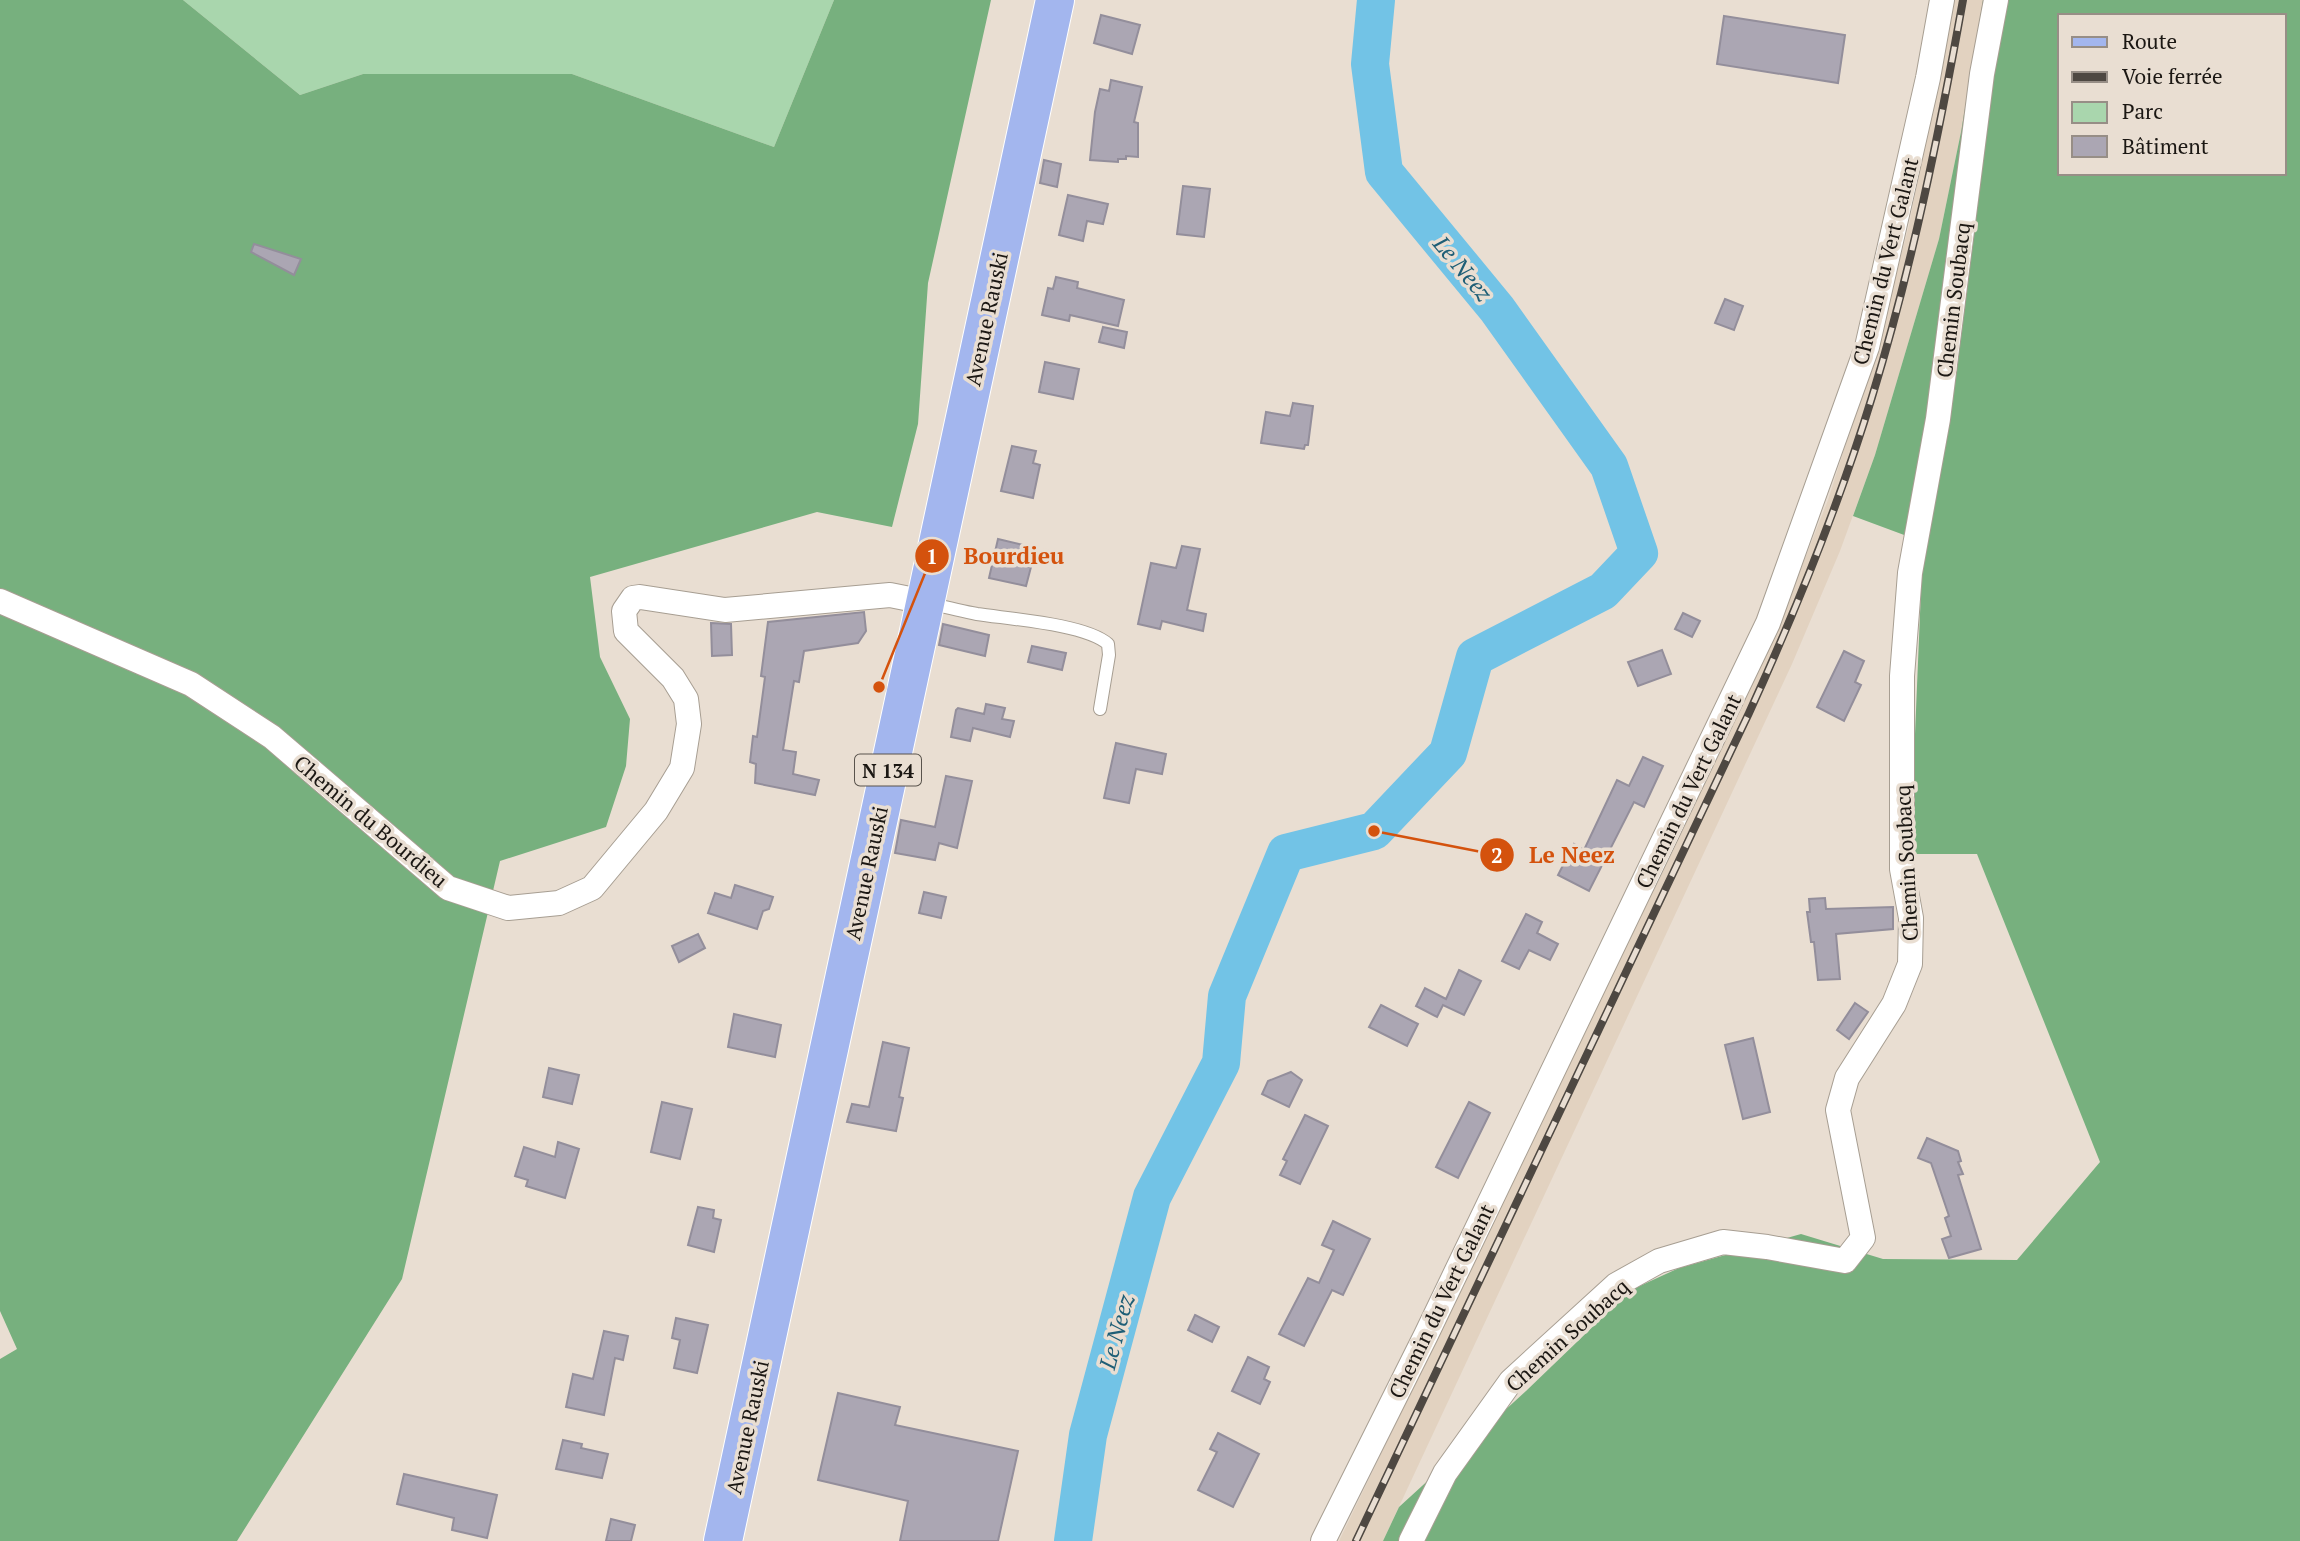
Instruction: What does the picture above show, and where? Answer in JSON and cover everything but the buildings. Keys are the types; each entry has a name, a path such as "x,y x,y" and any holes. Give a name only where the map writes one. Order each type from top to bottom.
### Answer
{"main road":[{"name":"Avenue Rauski","path":"723,1541 1055,0"}],"street":[{"name":"Chemin du Vert Galant","path":"1323,1541 1426,1335 1768,623 1867,347 1928,78 1942,0"},
{"name":"Chemin Soubacq","path":"1411,1541 1445,1473 1511,1381 1616,1284 1659,1261 1723,1242 1845,1261 1863,1238 1838,1110 1847,1078 1894,1004 1910,964 1911,918 1902,869 1902,676 1909,586 1938,419 1980,88 1996,0"},
{"name":"Chemin du Bourdieu","path":"0,601 191,684 272,737 448,888 508,908 559,903 592,888 656,811 682,768 689,724 686,699 673,678 626,631 624,611 633,598 725,610 890,595 925,602"}],"lane":[{"path":"925,602 1099,636 1108,644 1109,655 1100,709"}],"shaded area":[{"path":"1953,0 1983,0 1961,132 1939,239 1875,455 1840,551 1792,664 1383,1541 1339,1541 1769,650 1828,500 1880,336 1909,225"}],"green space":[{"path":"0,0 183,0 300,95 363,74 572,74 774,147 834,0 991,0 928,283 918,424 892,527 817,512 590,577 600,657 630,719 626,766 606,827 500,861 402,1279 237,1541 0,1541 0,1359 17,1349 0,1311"},
{"path":"183,0 834,0 774,147 572,74 363,74 300,95"},
{"path":"1983,0 2300,0 2300,1541 1383,1541 1399,1507 1631,1290 1679,1268 1801,1234 1883,1259 2017,1260 2100,1162 1977,854 1910,854 1923,542 1853,516 1875,455 1939,239 1961,132"}],"waterway":[{"name":"Le Neez","path":"1073,1541 1088,1435 1152,1197 1221,1063 1227,996 1286,853 1374,831 1448,753 1475,657 1603,591 1639,553 1609,466 1497,309 1384,172 1370,64 1376,0"}],"railway":[{"path":"1356,1541 1749,713 1816,557 1859,437 1900,299 1934,150 1963,0"}],"place":[{"name":"Bourdieu","path":"879,687"},
{"name":"Le Neez","path":"1374,831"}]}
